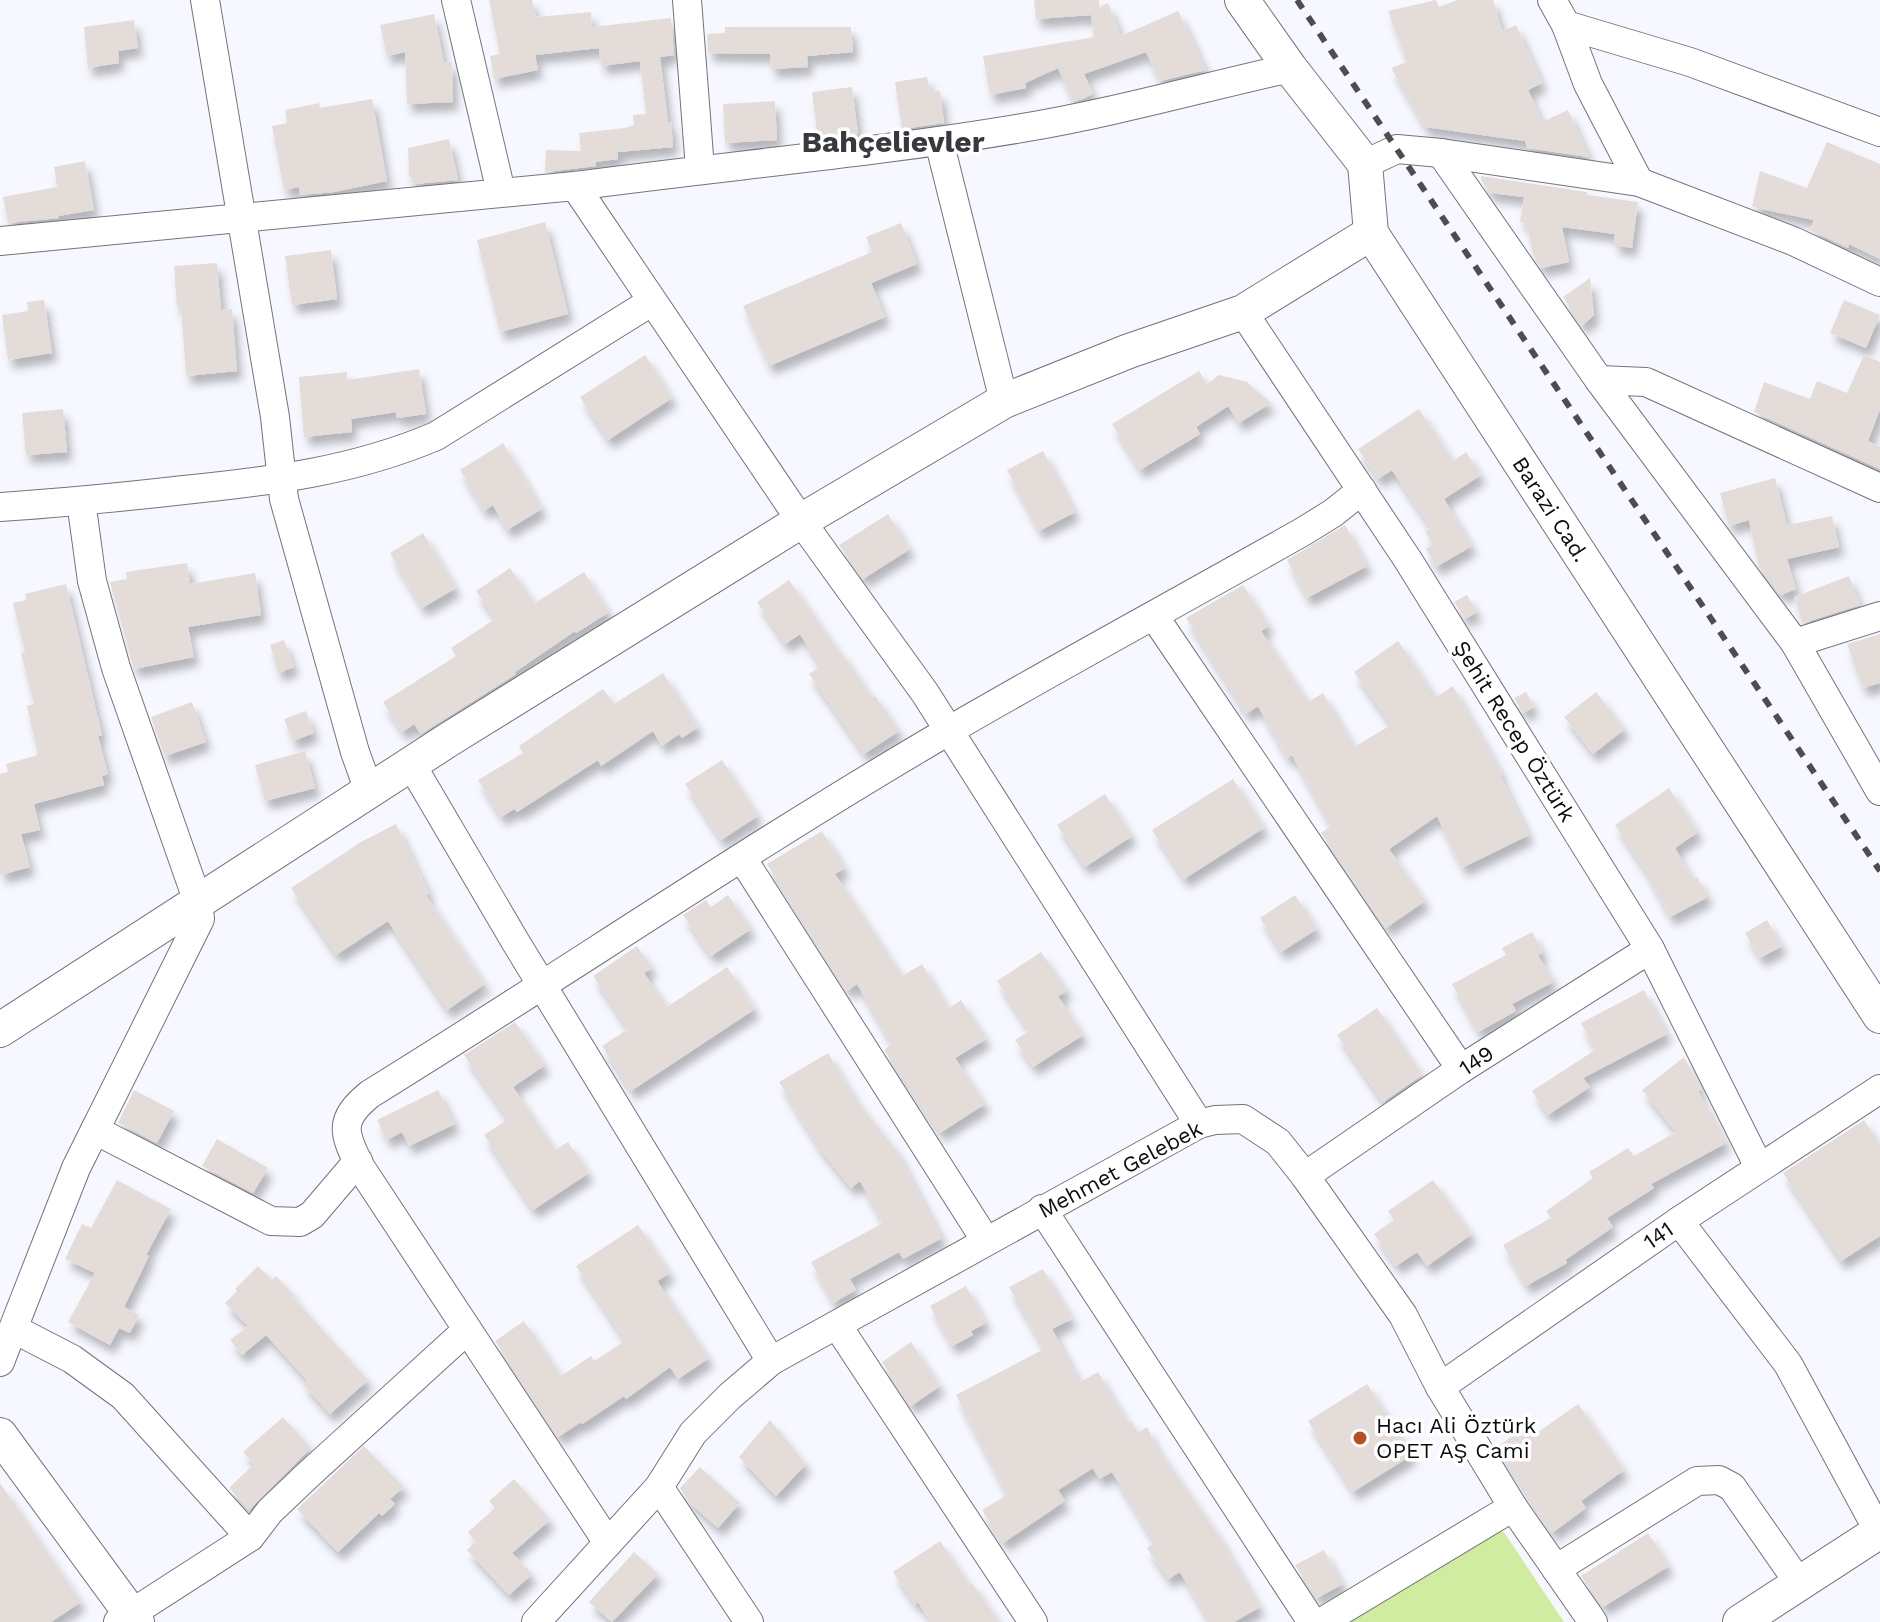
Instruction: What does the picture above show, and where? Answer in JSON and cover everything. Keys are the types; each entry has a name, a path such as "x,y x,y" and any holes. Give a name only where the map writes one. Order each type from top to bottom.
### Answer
{"street":[{"path":"205,0 275,417 284,499 369,791"},
{"path":"456,0 501,192"},
{"path":"687,0 700,169"},
{"path":"1242,0 1365,164 1397,149 1639,182 1793,241 1880,282"},
{"path":"1552,0 1566,25 1588,84 1639,182"},
{"path":"1566,25 1690,62 1880,132"},
{"path":"0,241 575,186 939,141 1026,127 1290,68"},
{"path":"939,141 1004,401"},
{"path":"1441,153 1599,380 1795,643 1879,787"},
{"name":"Barazi Cad.","path":"1365,164 1371,233 1880,1016"},
{"path":"575,186 801,521 925,693 1199,1124"},
{"path":"0,1030 411,764 801,521 1004,401 1129,351 1243,312 1371,233"},
{"path":"0,507 282,480 404,449 436,436 651,302"},
{"name":"Şehit Recep Öztürk","path":"1243,312 1408,560 1650,949 1759,1167"},
{"path":"1599,380 1646,382 1880,488"},
{"path":"608,1543 358,1161 348,1141 347,1126 351,1110 370,1094 742,858 949,731 1304,531 1362,490"},
{"path":"0,1362 76,1168 200,919 198,902 116,668 92,581 81,501"},
{"path":"1154,616 1461,1069"},
{"path":"1795,643 1880,616"},
{"path":"411,764 542,987 771,1361"},
{"path":"742,858 986,1241"},
{"name":"149","path":"1305,1176 1461,1069 1650,949"},
{"name":"141","path":"1440,1387 1679,1221 1880,1089"},
{"name":"Mehmet Gelebek","path":"536,1622 659,1487 693,1433 771,1361 1199,1124 1243,1119 1278,1142 1403,1315 1440,1387 1513,1507 1593,1622"},
{"path":"95,1130 271,1221 300,1222 312,1215 358,1161"},
{"path":"1042,1209 1312,1622"},
{"path":"1679,1221 1788,1364 1880,1531 1740,1622"},
{"path":"837,1325 1033,1622"},
{"path":"14,1329 72,1359 123,1396 250,1537"},
{"path":"0,1435 129,1619 250,1537 270,1511 300,1482 467,1330"},
{"path":"1556,1569 1697,1481 1719,1480 1732,1487 1799,1583"},
{"path":"659,1487 749,1622"},
{"path":"1322,1622 1513,1507"}],"green space":[{"path":"1493,1531 1504,1532 1564,1622 1345,1622"}],"building":[{"path":"489,0 532,0 536,17 591,12 592,27 671,18 674,55 660,57 673,147 618,152 618,159 595,162 596,166 545,172 546,150 581,151 579,133 625,128 634,125 633,115 646,114 640,61 601,66 599,48 535,55 538,70 494,79 490,56 500,54"},
{"path":"1034,0 1099,0 1099,8 1108,3 1121,36 1178,11 1206,70 1160,81 1146,52 1084,74 1093,94 1083,99 1073,101 1058,68 1025,83 1026,88 990,95 983,56 1094,37 1091,15 1036,19"},
{"path":"1436,0 1439,7 1457,0 1493,0 1502,31 1516,25 1542,83 1528,90 1542,122 1568,110 1589,157 1527,148 1525,141 1425,127 1391,68 1407,62 1388,11"},
{"path":"434,14 444,63 452,62 453,102 407,104 405,52 387,56 380,25"},
{"path":"134,20 138,48 118,51 119,63 88,68 84,27"},
{"path":"725,27 851,27 853,52 807,56 808,67 771,69 770,54 708,53 707,34 725,33"},
{"path":"927,77 930,92 940,91 944,123 902,129 895,82"},
{"path":"852,87 858,134 818,139 812,92"},
{"path":"372,99 387,181 334,192 300,195 299,187 284,190 272,126 287,123 285,110 319,103 320,108"},
{"path":"775,101 777,140 725,143 723,104"},
{"path":"449,139 458,180 414,184 412,177 409,177 408,148"},
{"path":"1827,142 1880,164 1880,259 1810,230 1814,220 1752,207 1760,171 1807,188"},
{"path":"85,161 94,210 59,218 8,223 3,197 57,187 54,167"},
{"path":"1481,176 1638,202 1632,248 1614,245 1615,234 1562,227 1569,262 1541,268 1534,257 1526,222 1520,222 1524,197 1490,193"},
{"path":"545,222 568,314 500,332 477,240"},
{"path":"901,223 917,264 871,283 885,317 769,366 743,306 872,252 866,237"},
{"path":"331,250 337,299 292,305 285,256"},
{"path":"217,263 221,310 232,309 237,371 186,376 181,307 177,308 174,266"},
{"path":"1590,278 1594,315 1582,326 1563,297"},
{"path":"44,300 52,353 8,360 2,315 28,311 27,302"},
{"path":"1844,300 1880,315 1866,348 1830,333"},
{"path":"645,355 672,398 608,440 580,397"},
{"path":"1864,355 1880,362 1880,409 1868,441 1880,447 1880,469 1754,412 1764,382 1810,399 1817,381 1847,393"},
{"path":"419,369 426,414 397,418 396,412 351,419 352,432 304,437 299,377 347,372 347,380"},
{"path":"1199,371 1207,384 1219,375 1247,382 1271,403 1239,423 1228,406 1196,427 1200,434 1140,470 1112,424"},
{"path":"63,409 67,452 26,455 22,413"},
{"path":"1419,409 1453,461 1466,452 1481,475 1444,499 1472,546 1436,567 1426,549 1433,544 1425,532 1431,528 1392,470 1378,479 1358,449"},
{"path":"503,443 542,509 507,530 493,505 484,511 460,470"},
{"path":"1043,451 1075,512 1039,531 1007,470"},
{"path":"1775,478 1787,525 1832,516 1839,547 1787,559 1796,589 1781,595 1759,567 1749,520 1729,526 1720,493"},
{"path":"888,514 910,549 863,579 839,545"},
{"path":"1345,525 1367,566 1307,598 1287,560"},
{"path":"423,533 456,588 422,608 390,553"},
{"path":"187,563 190,584 255,573 261,615 188,627 194,657 134,669 110,582 127,579 126,572"},
{"path":"510,568 535,603 584,572 609,612 575,631 516,674 421,734 414,724 402,732 383,702 456,656 451,648 495,619 476,591"},
{"path":"1849,576 1860,605 1803,623 1794,597"},
{"path":"789,580 899,731 864,754 809,674 820,666 800,634 785,644 757,602"},
{"path":"66,584 102,735 98,736 108,774 102,776 104,785 34,804 40,830 21,834 30,867 0,875 0,774 8,772 6,764 38,755 27,706 34,704 13,603 26,600 25,594"},
{"path":"1243,585 1269,626 1261,631 1308,702 1323,693 1354,747 1391,725 1354,672 1398,641 1436,697 1453,686 1502,774 1529,835 1462,868 1437,816 1389,849 1425,901 1386,928 1321,833 1331,826 1292,755 1287,758 1258,706 1246,714 1186,618"},
{"path":"1467,595 1477,612 1465,619 1454,602"},
{"path":"1880,634 1880,683 1863,688 1847,644"},
{"path":"284,640 294,667 278,673 270,645"},
{"path":"663,673 698,727 682,738 679,734 662,746 653,731 601,766 598,760 517,812 514,809 501,817 478,780 523,753 519,746 603,689 614,704"},
{"path":"1526,692 1534,707 1523,713 1514,698"},
{"path":"1596,692 1625,729 1593,754 1564,717"},
{"path":"192,702 206,742 165,756 151,717"},
{"path":"306,711 314,733 293,741 284,719"},
{"path":"305,751 315,788 265,801 255,765"},
{"path":"722,760 758,816 721,840 685,784"},
{"path":"1233,779 1264,828 1184,879 1152,830"},
{"path":"1669,788 1698,832 1675,848 1692,879 1697,877 1708,897 1670,917 1646,872 1615,825"},
{"path":"1105,794 1132,836 1085,867 1057,825"},
{"path":"396,824 429,893 426,895 485,984 447,1010 388,921 336,955 291,888 361,842"},
{"path":"822,831 845,868 835,874 902,976 922,964 948,1009 961,1000 986,1039 955,1058 985,1104 940,1133 884,1050 892,1044 857,984 847,991 767,864"},
{"path":"728,895 751,929 711,956 683,915 706,900 711,907"},
{"path":"1295,895 1317,929 1281,952 1260,918"},
{"path":"1767,920 1782,946 1760,958 1745,933"},
{"path":"1532,932 1543,952 1538,955 1553,982 1512,1004 1516,1011 1478,1032 1452,984 1506,955 1502,948"},
{"path":"637,946 652,968 644,973 667,1007 727,967 755,1009 631,1091 602,1046 628,1029 593,976"},
{"path":"1041,952 1067,991 1058,996 1083,1035 1033,1067 1015,1040 1029,1031 997,981"},
{"path":"1644,990 1667,1034 1583,1078 1590,1087 1548,1115 1532,1091 1595,1050 1581,1023"},
{"path":"1377,1008 1422,1075 1383,1102 1337,1035"},
{"path":"515,1022 545,1065 513,1087 555,1150 568,1142 589,1173 533,1210 484,1135 508,1119 464,1055"},
{"path":"828,1053 856,1100 897,1151 942,1238 903,1259 899,1252 850,1279 856,1290 833,1303 811,1262 883,1223 860,1181 851,1188 819,1148 779,1082"},
{"path":"1684,1057 1726,1143 1651,1184 1654,1188 1607,1218 1613,1227 1565,1260 1567,1263 1526,1286 1503,1245 1551,1218 1546,1211 1593,1178 1589,1172 1628,1148 1634,1156 1676,1132 1642,1090"},
{"path":"134,1090 174,1111 157,1143 118,1123"},
{"path":"438,1090 455,1124 409,1146 402,1132 387,1140 377,1120"},
{"path":"1864,1120 1880,1146 1880,1236 1841,1261 1783,1173"},
{"path":"217,1139 268,1168 253,1193 202,1166"},
{"path":"117,1180 171,1209 146,1255 149,1256 124,1307 139,1315 130,1333 119,1328 110,1345 68,1322 95,1273 65,1259 82,1224 91,1228"},
{"path":"1433,1180 1472,1234 1427,1266 1417,1252 1396,1266 1374,1234 1394,1220 1388,1211"},
{"path":"638,1225 670,1273 657,1281 709,1358 678,1379 670,1367 626,1399 624,1396 558,1437 495,1341 524,1321 561,1376 591,1356 594,1361 625,1341 576,1266"},
{"path":"258,1266 272,1280 276,1276 368,1380 330,1414 303,1384 307,1380 266,1335 242,1355 230,1340 248,1326 225,1303"},
{"path":"1043,1269 1072,1319 1052,1329 1080,1382 1098,1372 1128,1423 1131,1421 1138,1433 1147,1427 1156,1446 1219,1536 1260,1607 1234,1622 1210,1622 1180,1572 1168,1579 1147,1548 1155,1543 1112,1472 1099,1479 1093,1468 1058,1490 1065,1501 1003,1543 982,1510 1007,1495 956,1395 1044,1349 1009,1287"},
{"path":"966,1286 986,1323 971,1331 973,1335 952,1346 930,1306"},
{"path":"911,1342 940,1386 911,1406 882,1362"},
{"name":"Hacı Ali Öztürk OPET AŞ Cami","path":"1367,1384 1412,1455 1353,1492 1308,1421"},
{"path":"1578,1404 1624,1470 1581,1501 1586,1508 1552,1533 1497,1447 1527,1425 1534,1435"},
{"path":"283,1417 311,1448 249,1510 229,1488 254,1464 243,1452"},
{"path":"770,1420 806,1464 776,1496 739,1457"},
{"path":"364,1446 404,1487 390,1499 395,1504 382,1516 379,1513 338,1552 297,1509"},
{"path":"700,1467 740,1503 718,1528 689,1502 680,1488"},
{"path":"514,1479 550,1520 512,1553 532,1574 509,1595 467,1550 476,1542 468,1532 495,1508 489,1501"},
{"path":"0,1483 81,1602 51,1622 0,1622"},
{"path":"1648,1533 1669,1566 1603,1607 1581,1576"},
{"path":"940,1541 969,1585 972,1583 999,1622 931,1622 918,1602 915,1604 893,1572"},
{"path":"1324,1550 1343,1584 1317,1598 1295,1565"},
{"path":"634,1552 658,1574 612,1622 589,1602"}],"railway":[{"path":"1297,0 1880,871"}],"place":[{"name":"Hacı Ali Öztürk OPET AŞ Cami","path":"1360,1438"}],"district":[{"name":"Bahçelievler","path":"893,142"}]}
